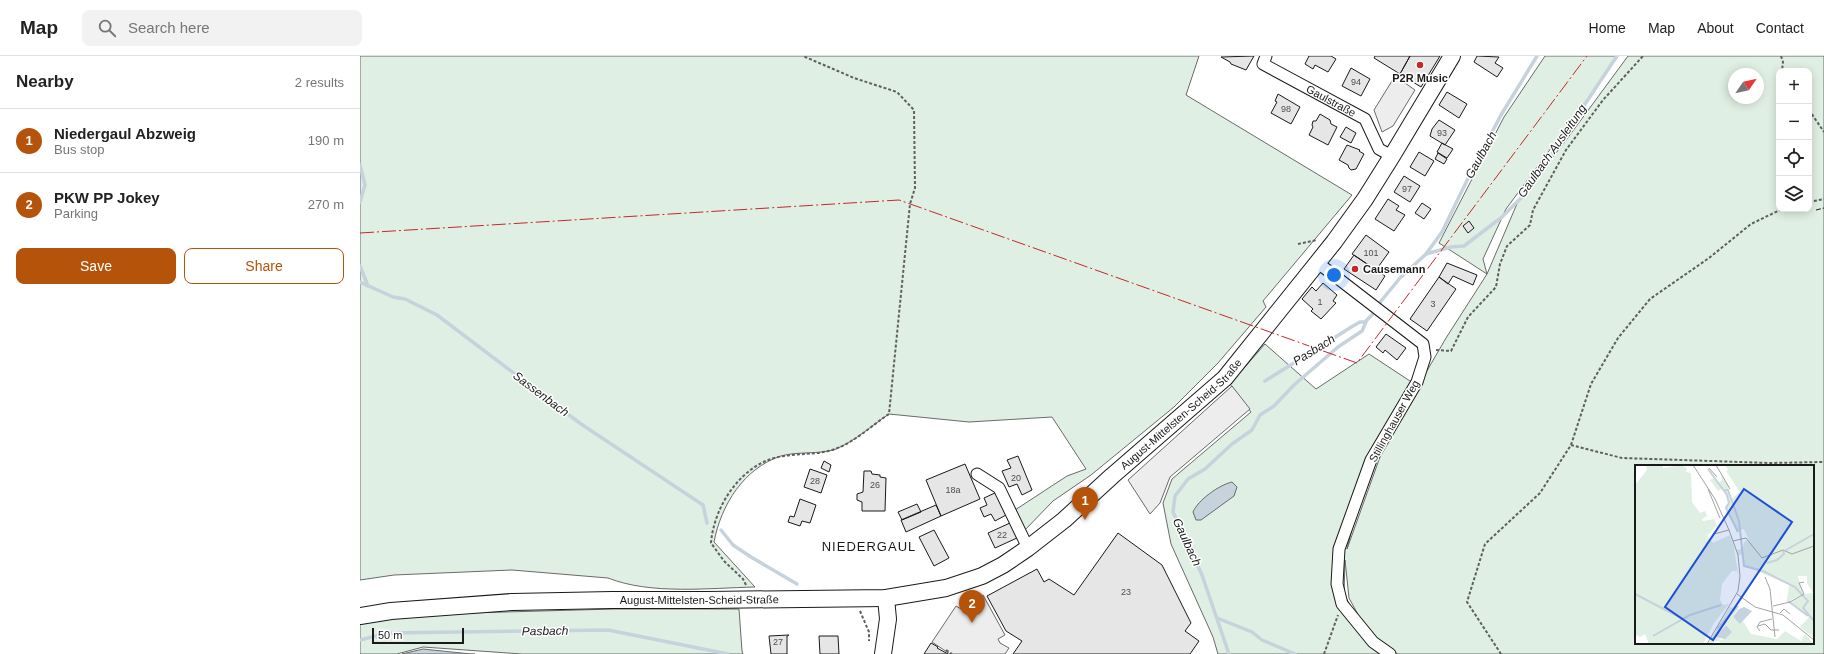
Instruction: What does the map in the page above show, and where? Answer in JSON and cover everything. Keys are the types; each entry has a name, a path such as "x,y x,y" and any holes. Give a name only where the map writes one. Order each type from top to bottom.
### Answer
{"main road":[{"path":"1318,263 1365,199 1452,56"},
{"name":"August-Mittelsten-Scheid-Straße","path":"360,616 391,610 512,602 886,598 921,594 966,582 1003,565 1064,520 1112,476 1225,378 1318,263"},
{"path":"883,654 888,619 886,598"}],"street":[{"name":"Gaulstraße","path":"1266,56 1263,64 1365,118 1379,149 1392,156"},
{"path":"1318,263 1423,344 1424,350"},
{"name":"Stillinghauser Weg","path":"1390,654 1373,642 1342,604 1337,584 1340,549 1371,460 1417,382 1425,357 1424,350"},
{"path":"977,474 999,488 1028,548"}],"path":[{"path":"748,600 747,587 743,579 724,561 712,544 712,533 722,508 734,486 754,466 782,456 810,454 834,449 851,441 889,414 910,204 915,188 914,110 898,92 854,78 803,56"},
{"path":"1424,350 1451,351 1468,317 1496,287 1500,264 1507,246 1530,225 1533,210 1566,150 1603,100 1643,56"},
{"path":"1781,56 1783,62 1782,68"},
{"path":"1812,114 1824,132"},
{"path":"1812,201 1824,199"},
{"path":"1501,654 1467,602 1485,544 1540,493 1571,445 1591,384 1618,338 1650,299 1709,258 1751,224 1776,212"},
{"path":"1571,445 1622,458 1770,463 1824,462"},
{"path":"859,598 860,614 869,632 870,643"},
{"path":"1324,654 1342,604"},
{"path":"946,650 952,654"}],"green space":[{"path":"360,56 1199,56 1186,95 1352,195 1263,301 1266,307 1218,363 1174,407 1091,475 1053,501 1024,531 1015,510 1067,476 1086,469 1052,417 969,422 889,414 856,438 836,449 822,452 781,456 768,462 756,469 736,490 722,515 714,542 755,587 661,589 643,587 608,578 512,570 394,575 360,580"},
{"path":"1545,56 1616,56 1603,78 1506,209 1483,259 1487,274 1439,243 1504,117"},
{"path":"1628,56 1824,56 1824,654 1398,654 1372,640 1349,598 1345,560 1344,594 1370,642 1392,654 1218,654 1213,637 1171,544 1163,503 1172,479 1251,412 1230,384 1265,344 1316,389 1369,354 1413,383 1366,473 1347,549 1385,443 1446,338 1487,274 1519,199 1564,143"},
{"path":"614,609 739,609 743,654 522,654 423,647 397,654 360,654 360,622 396,615"}],"shaded area":[{"path":"1395,76 1415,90 1393,126 1382,132 1374,110"},
{"path":"1232,386 1250,409 1170,477 1160,503 1150,514 1128,480"},
{"path":"1232,482 1237,487 1234,496 1201,520 1196,520 1193,512 1199,503 1215,490"},
{"path":"983,595 1005,635 998,639 1000,643 1009,648 1005,654 950,654 932,642 956,606 966,612 974,601"},
{"path":"423,649 471,654 402,654"}],"building":[{"path":"1254,56 1246,70 1231,64 1221,57"},
{"path":"1309,56 1331,56 1336,59 1328,72 1315,65 1313,69 1305,64"},
{"path":"1375,56 1410,56 1400,74 1374,58"},
{"name":"P2R Music","path":"1410,56 1440,56 1421,87 1400,74"},
{"path":"1477,56 1499,57 1495,63 1503,68 1497,77 1474,62"},
{"path":"1351,68 1370,79 1361,96 1342,86"},
{"path":"1447,92 1467,104 1459,118 1439,105"},
{"path":"1278,94 1300,107 1291,124 1271,113 1277,102 1275,101"},
{"path":"1320,114 1330,120 1331,124 1337,127 1328,145 1309,135 1313,127 1313,121 1316,121"},
{"path":"1439,120 1455,130 1445,145 1430,136 1432,129"},
{"path":"1346,127 1356,133 1351,143 1340,137"},
{"path":"1442,143 1453,149 1447,158 1437,152"},
{"path":"1347,145 1360,150 1359,151 1364,154 1356,169 1351,170 1348,165 1339,160"},
{"path":"1419,152 1434,161 1425,176 1410,167"},
{"path":"1438,153 1447,159 1444,164 1435,159"},
{"path":"1404,176 1420,186 1410,202 1394,192"},
{"path":"1388,199 1399,206 1396,210 1405,215 1394,231 1375,219"},
{"path":"1422,203 1431,209 1424,219 1415,213"},
{"path":"1469,221 1474,228 1468,233 1463,226"},
{"path":"1366,235 1389,252 1376,270 1352,254"},
{"path":"1354,255 1385,276 1376,290 1344,269"},
{"path":"1447,263 1477,275 1473,285 1453,276 1448,284 1439,277"},
{"path":"1439,277 1456,289 1427,331 1410,319"},
{"path":"1323,283 1337,295 1333,301 1336,303 1321,319 1311,311 1313,309 1302,299 1312,287 1316,291"},
{"path":"1386,334 1406,348 1397,360 1385,350 1383,353 1376,347"},
{"path":"1018,456 1032,490 1022,495 1017,484 1009,487 1002,471 1011,468 1007,460"},
{"path":"824,461 831,465 829,472 821,468"},
{"path":"965,464 980,499 941,516 926,480"},
{"path":"810,469 827,475 821,493 804,487"},
{"path":"864,471 871,471 872,474 880,475 880,477 886,478 885,511 862,511 862,502 857,500 857,494 863,492"},
{"path":"997,492 1006,515 995,521 991,514 984,517 980,508 987,505 984,498"},
{"path":"800,499 816,505 810,523 802,521 800,526 788,522 790,516 794,517"},
{"path":"917,504 921,512 902,520 898,512"},
{"path":"936,505 941,516 906,532 901,520"},
{"path":"1010,523 1017,538 995,548 988,533"},
{"path":"934,530 949,558 934,566 919,537"},
{"path":"1118,533 1162,565 1191,623 1185,631 1199,641 1190,654 1013,654 1022,641 1006,631 987,596 1037,569 1044,582 1049,579 1074,595"},
{"path":"789,635 787,636 787,654 771,654 769,636"},
{"path":"819,636 838,636 839,654 820,654"},
{"path":"931,643 938,647 937,648 948,654 924,654"}],"waterway":[{"name":"Gaulbach","path":"1426,254 1442,232 1501,115 1537,56"},
{"name":"Gaulbach Ausleitung","path":"1229,654 1202,575 1173,512 1175,496 1188,479 1205,469 1232,444 1252,430 1260,415 1274,406 1294,385 1338,347 1362,331 1365,322 1373,314 1381,301 1400,278 1426,254 1451,247 1464,246 1502,217 1526,193 1617,56"},
{"path":"360,165 365,185 360,202"},
{"path":"360,266 368,286"},
{"name":"Sassenbach","path":"360,282 393,297 405,299 437,315 581,424 703,505 707,523"},
{"name":"Pasbach","path":"1265,381 1353,326 1360,322 1365,322"},
{"name":"Sassenbach","path":"721,530 733,545 797,584"},
{"path":"1217,618 1252,632 1262,640 1295,654"},
{"name":"Pasbach","path":"360,640 387,633 608,630 728,654"}],"fence":[{"path":"1816,210 1824,208"}],"power":[{"path":"360,233 899,200 1357,363 1587,56"}],"place":[{"name":"P2R Music","path":"1420,65"},
{"name":"Causemann","path":"1355,269"},
{"name":"Niedergaul Abzweig","path":"1085,520"},
{"name":"PKW PP Jokey","path":"972,623"}],"district":[{"name":"NIEDERGAUL","path":"869,546"}]}
